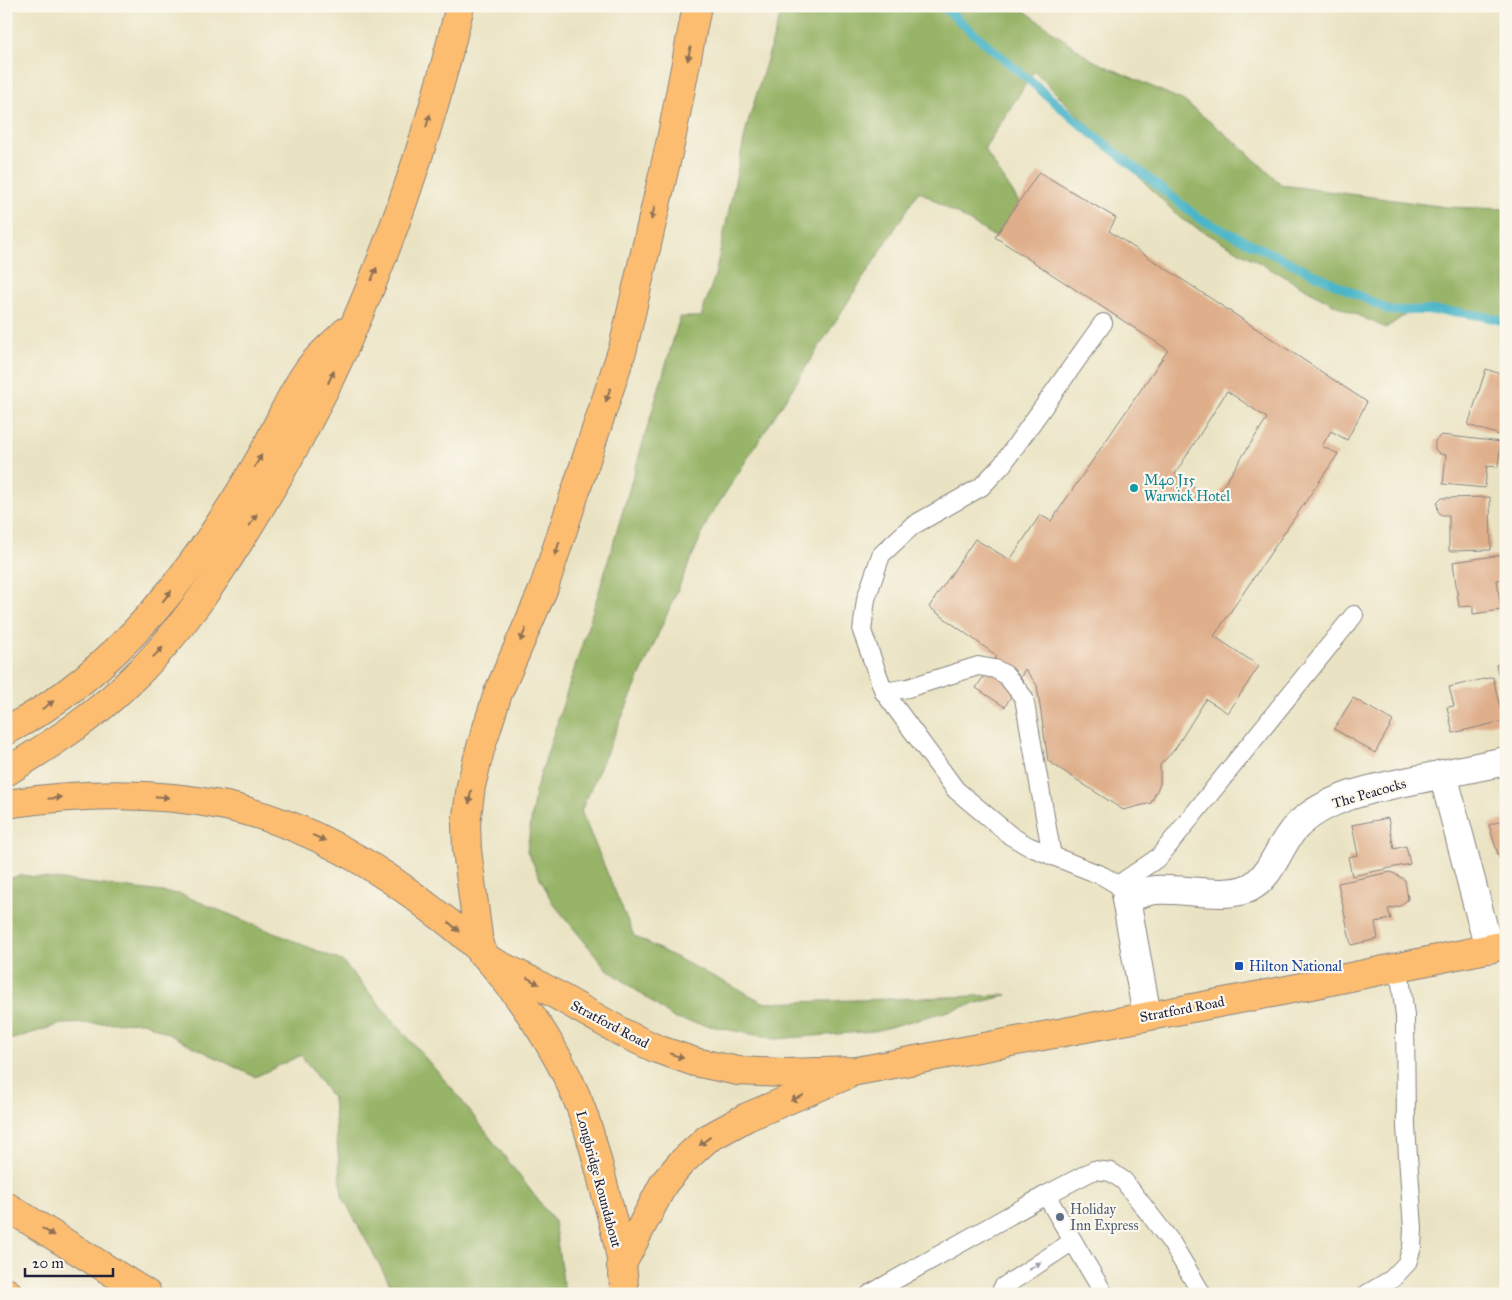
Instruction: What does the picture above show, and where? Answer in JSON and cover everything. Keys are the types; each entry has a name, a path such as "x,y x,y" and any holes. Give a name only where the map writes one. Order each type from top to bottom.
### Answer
{"highway":[{"path":"6,772 75,728 125,687 164,646 190,614 234,550 282,471 316,409 356,320 420,150 460,6"},
{"path":"485,956 467,850 466,823 471,786 498,693 543,590 623,348 673,130 697,6"},
{"path":"6,731 36,714 96,670 158,607 224,516 261,457 308,370 356,320"},
{"name":"Longbridge Roundabout","path":"6,804 114,794 226,806 270,819 321,839 368,864 404,887 450,924 485,956 525,1009 559,1061 580,1106 598,1165 625,1285"},
{"name":"Stratford Road","path":"485,956 623,1033 657,1049 695,1062 738,1071 783,1073 857,1071 1497,947"},
{"name":"Stratford Road","path":"625,1285 664,1183 681,1162 707,1139 748,1117 798,1098 857,1071"},
{"path":"6,1206 148,1294"}],"street":[{"name":"The Peacocks","path":"1122,892 1152,890 1236,893 1251,887 1266,875 1278,852 1294,829 1321,808 1362,793 1506,761"},
{"path":"1443,774 1497,947"},
{"path":"1122,892 1147,1016"}],"lane":[{"path":"1103,323 1002,465 981,486 912,526 881,555 866,599 862,631 884,692 956,790 1011,836 1028,846 1103,876 1122,892 1159,857 1354,615"},
{"path":"884,692 908,688 978,666 994,669 1006,675 1024,698 1052,856"},
{"path":"1367,1294 1392,1279 1407,1263 1412,1247 1413,1229 1406,1126 1404,1016 1399,967"},
{"path":"870,1294 1094,1170 1111,1172 1124,1180 1172,1242 1202,1294"},
{"path":"1046,1195 1104,1294"},
{"path":"1000,1294 1004,1287 1073,1241"}],"green space":[{"path":"783,6 1018,6 1092,60 1184,101 1239,145 1282,185 1446,207 1506,209 1506,322 1483,315 1412,310 1386,328 1333,304 1181,219 1034,71 984,149 1019,202 995,237 919,191 708,520 581,811 634,936 765,1003 1007,995 875,1031 776,1039 675,1019 606,968 552,902 527,851 535,792 601,585 680,317 701,317 715,275 747,126"},
{"path":"20,875 180,894 342,961 459,1097 554,1221 565,1294 399,1294 391,1286 342,1196 333,1099 301,1055 255,1077 144,1022 61,1024 6,1041 6,880"}],"building":[{"name":"M40 J15 Warwick Hotel","path":"1039,172 1116,218 1109,231 1367,402 1347,440 1331,431 1322,446 1338,454 1214,636 1259,666 1228,713 1206,699 1175,749 1160,765 1160,784 1151,803 1123,810 1048,761 1037,685 1025,669 1005,707 976,688 997,656 929,607 975,539 1010,560 1040,515 1051,521 1168,350 995,237","holes":["1227,391 1267,418 1213,502 1175,474"]},
{"path":"1486,369 1506,376 1506,437 1468,425"},
{"path":"1441,435 1501,442 1498,467 1487,466 1485,488 1443,484 1446,455 1440,454 1435,449 1435,441"},
{"path":"1490,497 1491,550 1449,551 1449,515 1441,515 1438,511 1437,503 1442,498"},
{"path":"1502,555 1505,579 1497,580 1501,610 1473,614 1473,606 1459,607 1453,562"},
{"path":"1506,660 1506,700 1505,700 1496,665"},
{"path":"1493,677 1503,721 1453,733 1447,707 1454,706 1449,687"},
{"path":"1353,698 1393,721 1375,753 1334,729"},
{"path":"1388,818 1394,849 1406,846 1410,864 1352,876 1348,857 1358,855 1352,825"},
{"path":"1506,819 1506,856 1499,858 1489,825"},
{"path":"1391,872 1405,880 1408,899 1400,906 1388,909 1391,919 1375,922 1378,939 1351,945 1338,883"}],"waterway":[{"path":"942,6 1085,128 1200,219 1391,311 1449,312 1478,315 1506,322"}],"place":[{"name":"M40 J15 Warwick Hotel","path":"1134,488"},
{"name":"Hilton National","path":"1239,966"},
{"name":"Holiday Inn Express","path":"1060,1217"}]}
